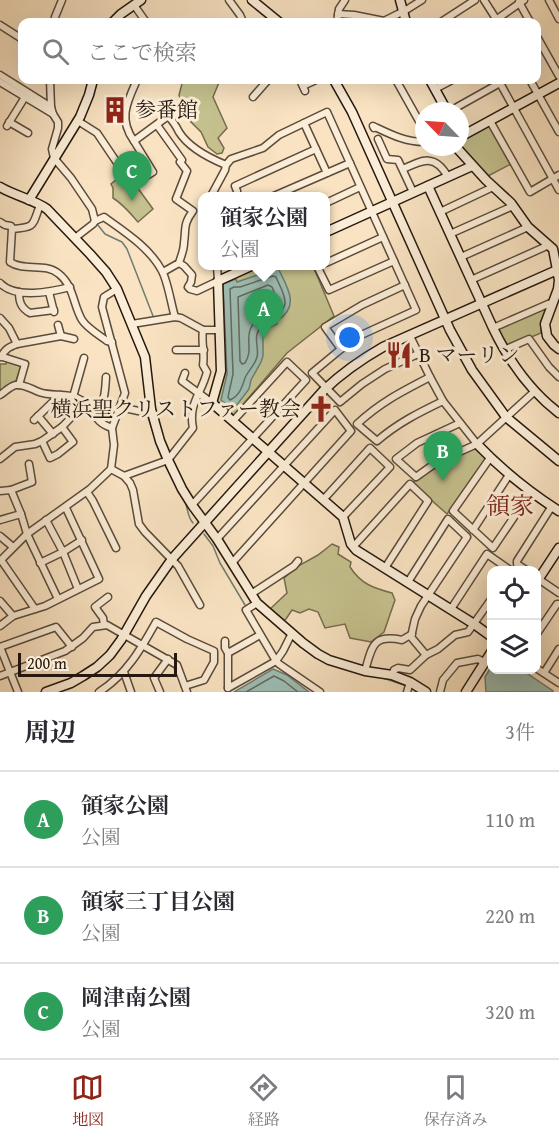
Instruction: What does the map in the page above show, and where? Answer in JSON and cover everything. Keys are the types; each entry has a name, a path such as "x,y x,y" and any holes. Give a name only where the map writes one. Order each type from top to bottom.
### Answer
{"street":[{"path":"55,18 62,0"},
{"path":"229,0 241,18"},
{"path":"252,0 274,18"},
{"path":"338,18 339,9 345,0"},
{"path":"400,0 404,18"},
{"path":"390,18 422,0"},
{"path":"447,18 475,0"},
{"path":"484,0 494,18"},
{"path":"549,0 559,19"},
{"path":"501,18 521,1 528,18"},
{"path":"117,18 137,2 144,18"},
{"path":"554,10 559,3"},
{"path":"338,14 369,18"},
{"path":"0,25 18,36"},
{"path":"541,42 559,76"},
{"path":"0,75 52,110"},
{"path":"0,82 52,110"},
{"path":"469,132 559,83"},
{"path":"50,84 52,110 58,128 52,149 54,158 92,208 95,221"},
{"path":"29,200 84,110 92,84"},
{"path":"78,121 97,132 132,185 153,172 127,131 125,112 136,84"},
{"path":"253,97 264,84"},
{"path":"335,84 352,112 446,320 472,370 506,417 559,461"},
{"path":"398,84 415,114"},
{"path":"432,84 443,102"},
{"path":"435,89 444,84"},
{"path":"464,102 494,84"},
{"path":"501,84 556,177 559,190"},
{"path":"532,84 559,132"},
{"path":"25,97 8,124 28,133"},
{"path":"213,192 231,159 263,148 279,135 327,112 416,310 359,336 312,373 340,402 385,369 418,354"},
{"path":"134,141 168,116 191,145 208,157 226,165"},
{"path":"490,121 530,192 556,177"},
{"path":"304,123 327,172"},
{"path":"157,124 187,171 176,199 193,211 184,226 184,246 179,263 163,272"},
{"path":"374,128 373,126 401,139 415,142"},
{"path":"378,140 387,159 398,160 413,192"},
{"path":"237,191 235,186 316,149"},
{"path":"464,156 513,206 528,227 552,249 559,280 545,330 547,336 559,349"},
{"path":"403,169 420,161 432,161 441,166 448,177"},
{"path":"284,192 350,163"},
{"path":"330,230 472,166"},
{"path":"428,186 504,350 535,391 559,413"},
{"path":"0,187 47,209 106,272 117,289 145,357 152,414 168,460 192,505 217,539 257,603 318,654 329,660 365,671 393,675 411,682 426,692"},
{"path":"330,201 360,187"},
{"path":"440,212 493,188"},
{"path":"0,222 11,226 12,229 33,225 40,205"},
{"path":"450,234 513,206"},
{"path":"75,238 95,221 104,217 134,239 150,254 163,272 175,317"},
{"path":"461,257 528,227"},
{"path":"12,229 10,262 16,267 51,269 59,273 70,287 83,321 107,341 112,342"},
{"path":"330,261 383,237"},
{"path":"471,280 549,245"},
{"path":"320,270 329,290 394,261"},
{"path":"179,263 192,275 188,287 197,291 242,270"},
{"path":"212,403 221,371 217,270"},
{"path":"46,692 71,683 97,667 110,655 172,559 327,387 360,360 383,347 557,270"},
{"path":"0,284 4,288 19,292 49,292 70,287"},
{"path":"341,349 325,327 362,305 405,285"},
{"path":"35,609 1,560 27,534 87,492 111,469 114,445 112,428 125,393 114,364 112,342 102,307 104,297 117,289"},
{"path":"19,292 22,307 30,313 54,312 49,292"},
{"path":"493,328 553,303"},
{"path":"132,324 175,317 203,330 219,330"},
{"path":"0,318 9,328 17,344"},
{"path":"58,325 61,336"},
{"path":"124,476 168,460 193,428 191,418 193,403 204,384 207,372 202,365 203,330"},
{"path":"19,385 25,364 0,356 4,351 17,344 61,336 74,339"},
{"path":"410,336 443,401 477,444 509,475 555,509 517,561 520,566"},
{"path":"504,350 529,339 559,377"},
{"path":"176,350 204,350"},
{"path":"73,397 84,358"},
{"path":"192,505 306,380 287,362 233,421"},
{"path":"185,373 182,381 212,403 343,518 353,547 487,633"},
{"path":"94,415 102,405 106,377"},
{"path":"430,377 390,398 357,424 376,441 410,416 443,401"},
{"path":"0,395 13,386 19,385 27,386 38,392 80,399 102,425 112,428"},
{"path":"460,423 417,443 396,459 416,477 437,462 477,444 535,391"},
{"path":"52,434 36,418 60,395"},
{"path":"0,459 15,447 42,441 62,427 85,404"},
{"path":"120,407 152,414"},
{"path":"217,539 335,410 351,431 232,563"},
{"path":"42,441 50,458 58,454 73,442 62,427"},
{"path":"323,500 370,448 390,466 343,518"},
{"path":"490,458 453,511 493,548 531,492"},
{"path":"0,491 11,490 32,482 29,464"},
{"path":"111,469 124,476 133,490 139,524 178,566 201,605"},
{"path":"473,530 509,475"},
{"path":"353,547 410,484 428,501 385,568"},
{"path":"11,490 27,534 58,599"},
{"path":"87,492 116,548"},
{"path":"0,626 13,616 35,609 99,579 66,508"},
{"path":"0,520 21,514"},
{"path":"408,582 448,519 467,537 419,610 411,637 426,655"},
{"path":"46,520 63,552 78,589"},
{"path":"0,536 13,547"},
{"path":"40,563 82,540"},
{"path":"541,574 559,548"},
{"path":"451,609 487,554 504,566"},
{"path":"251,594 298,561"},
{"path":"541,582 559,593"},
{"path":"104,625 103,618 95,607 108,597"},
{"path":"0,602 13,616"},
{"path":"257,603 246,610 276,661 320,692"},
{"path":"541,629 559,604"},
{"path":"393,675 394,670 398,668 410,670 414,668 418,661 456,635 468,632 487,605"},
{"path":"0,676 72,647 93,627 104,625 124,634 143,645 177,664 186,689 204,680 214,662 214,651 156,622 143,645 124,672 101,691"},
{"path":"18,692 0,647 56,627 72,647"},
{"path":"228,690 276,661 292,633"},
{"path":"228,653 260,634"},
{"path":"365,671 370,652 380,639 386,637 402,640 412,634"},
{"path":"225,641 228,653 228,690"},
{"path":"544,673 559,649"},
{"path":"469,691 487,658"},
{"path":"160,692 154,678 168,659"},
{"path":"440,692 443,680 457,663 478,659 484,662"},
{"path":"541,671 559,683"},
{"path":"124,672 131,692"},
{"path":"407,692 411,682"}],"shaded area":[{"path":"182,84 218,84 213,97 227,128 218,138 224,148 222,153 217,154 208,147 201,132 186,117 179,95"},
{"path":"488,126 491,127 511,164 486,177 468,156 469,137"},
{"path":"122,175 132,189 137,187 153,209 138,222 124,206 113,198 111,184"},
{"path":"252,270 315,270 334,316 287,353 234,415 217,400 225,372 221,285"},
{"path":"545,309 541,321 541,333 507,347 498,329"},
{"path":"7,361 21,365 21,367 16,381 0,391 0,364 6,364"},
{"path":"478,448 486,460 447,514 412,483 437,465"},
{"path":"332,544 339,547 338,554 351,562 350,567 359,578 373,587 392,593 395,600 384,632 371,642 350,638 345,624 325,628 318,612 309,609 300,613 292,610 283,621 270,611 287,593 284,578"}],"water":[{"path":"272,270 279,270 288,289 290,303 289,309 277,321 277,324 268,328 265,333 263,332 261,362 251,380 249,389 233,410 221,400 227,374 223,284 236,279 237,282"},
{"path":"273,669 287,675 309,692 234,692"},
{"path":"487,674 528,674 553,692 486,692 485,677"}],"waterway":[{"path":"98,222 97,224 105,234 122,242 127,249 153,316"},
{"path":"148,417 160,453"},
{"path":"165,465 173,479"},
{"path":"184,499 193,523"},
{"path":"204,534 245,605"},
{"path":"380,677 407,686"}],"place":[{"name":"参番館","path":"115,110"},
{"name":"岡津南公園","path":"132,201"},
{"name":"領家公園","path":"264,339"},
{"name":"B マーリン","path":"399,355"},
{"name":"横浜聖クリストファー教会","path":"321,409"},
{"name":"領家三丁目公園","path":"443,481"}],"district":[{"name":"領家","path":"510,506"}]}
